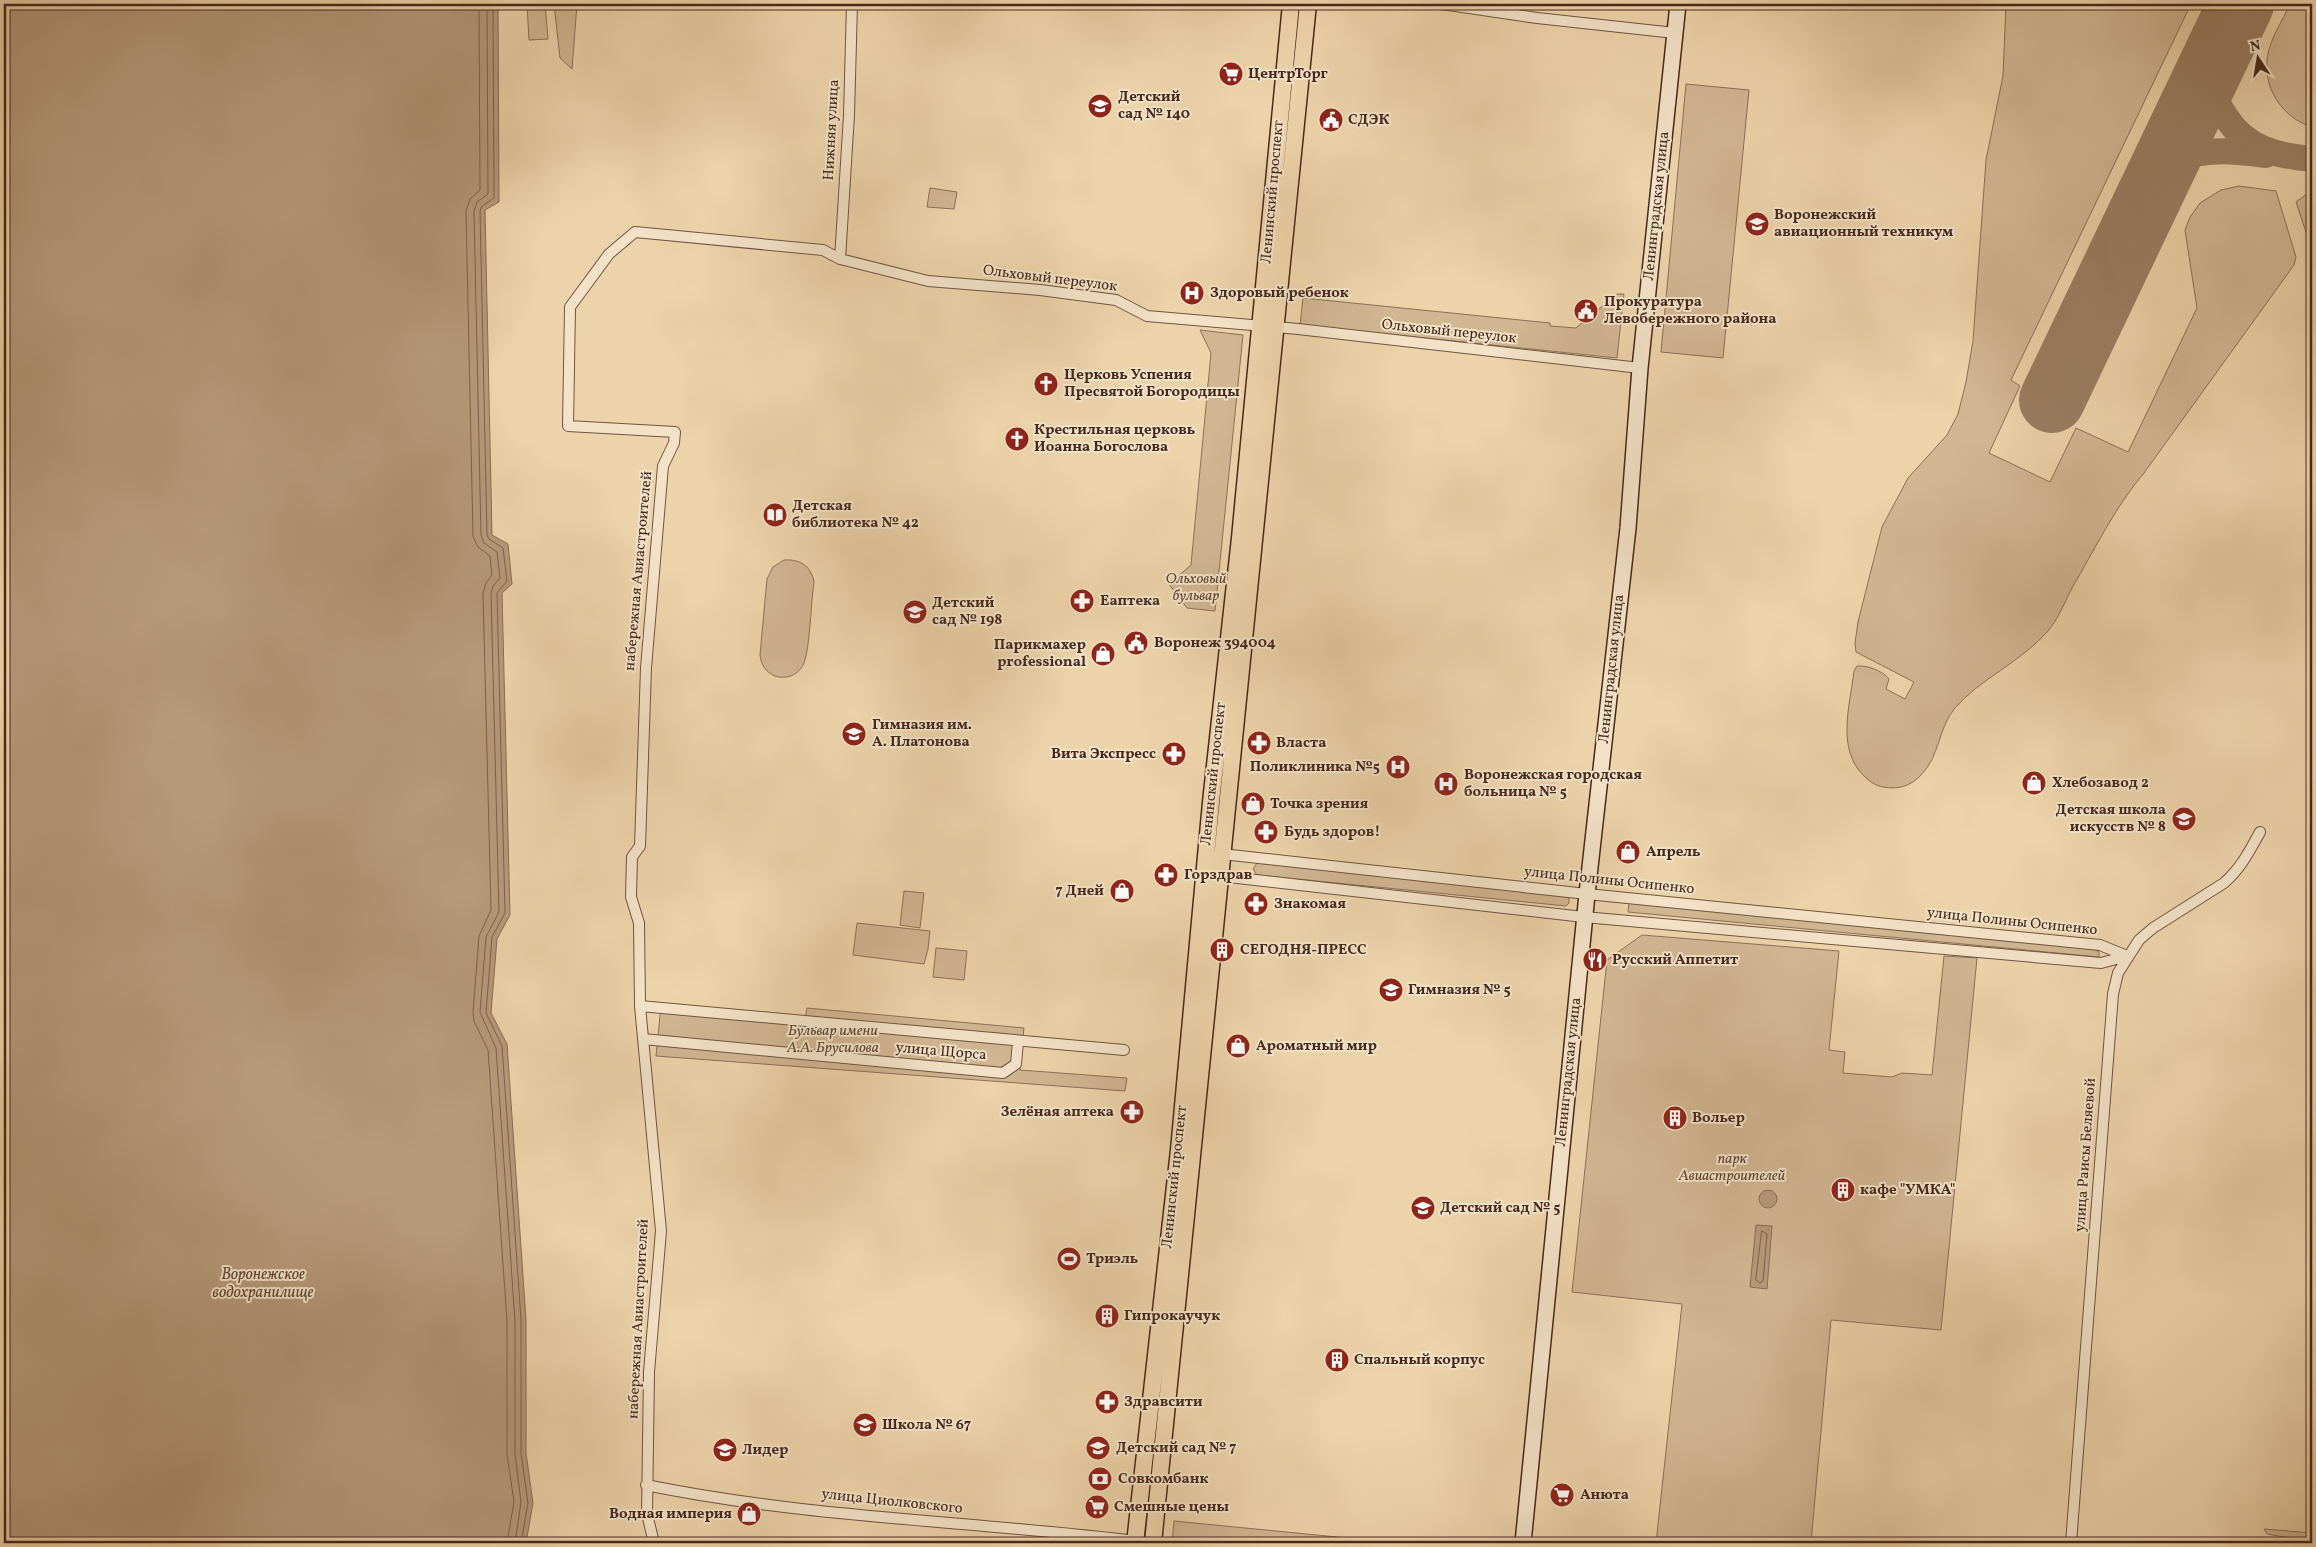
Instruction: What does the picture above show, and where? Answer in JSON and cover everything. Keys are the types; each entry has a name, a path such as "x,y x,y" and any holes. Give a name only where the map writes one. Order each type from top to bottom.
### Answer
{"main road":[{"name":"Ленинский проспект","path":"1153,1543 1196,1132 1222,854 1268,327 1291,4"},
{"name":"Ленинский проспект","path":"1136,1542 1179,1150 1205,862 1308,4"},
{"name":"Ленинградская улица","path":"1523,1543 1584,917 1628,528 1640,368 1678,4"}],"street":[{"name":"Нижняя улица","path":"840,258 849,115 852,4"},
{"path":"1442,4 1537,18 1675,33"},
{"name":"Ольховый переулок","path":"635,232 823,250 840,258 928,281 1040,290 1116,300 1146,316 1268,327 1640,368"},
{"name":"набережная Авиастроителей","path":"635,232 609,254 570,307 568,426 675,432 674,443 663,466 646,668 640,846 632,857 631,897 638,923 640,1006 661,1231 649,1372 646,1485 647,1514 654,1543"},
{"name":"улица Раисы Беляевой","path":"2072,1543 2113,994 2118,973 2127,956 2139,940 2153,928 2224,883 2234,874 2243,864 2260,832"},
{"path":"1220,876 1205,862 1222,854"},
{"name":"улица Полины Осипенко","path":"1222,854 1587,894 2100,945 2127,956"},
{"name":"улица Полины Осипенко","path":"1220,876 1584,917 2101,963 2127,956"},
{"path":"640,1006 1018,1042 1028,1041 1124,1050"},
{"name":"улица Щорса","path":"643,1039 1003,1072 1016,1064 1018,1042"},
{"name":"улица Циолковского","path":"646,1485 700,1496 773,1505 1136,1542"}],"green space":[{"path":"527,4 545,4 548,39 529,40"},
{"path":"554,4 577,4 572,69 560,58"},
{"path":"2006,4 2191,4 2011,380 2020,386 1989,453 2050,482 2076,428 2128,452 2197,308 2185,230 2190,217 2200,203 2221,190 2239,186 2276,191 2296,257 2294,265 2124,500 2052,626 2026,652 1976,688 1955,708 1945,724 1932,759 1917,779 1904,786 1894,788 1883,787 1878,786 1864,776 1855,765 1850,753 1847,740 1847,726 1854,671 1857,666 1861,666 1879,671 1889,679 1886,689 1905,699 1914,682 1856,652 1855,643 1858,622 1882,527 1908,478 1947,435 1958,414 1966,382 1973,341 1986,160 2003,76"},
{"path":"2290,4 2312,4 2312,127 2301,123 2283,108 2271,89 2268,78 2268,54 2274,35"},
{"path":"1686,84 1749,90 1723,358 1661,352"},
{"path":"930,188 957,192 954,209 927,207"},
{"path":"2308,193 2312,194 2312,234 2307,235 2296,202"},
{"path":"1617,294 1624,294 1617,358 1300,325 1303,298 1550,323 1550,326 1576,328"},
{"name":"Ольховый бульвар","path":"1200,330 1243,335 1215,611 1187,608 1169,584 1191,565 1211,353"},
{"path":"784,560 804,564 810,571 814,582 808,646 804,663 799,671 792,676 779,677 766,670 760,655 767,579 773,567"},
{"path":"1257,863 1566,895 1569,898 1569,903 1566,906 1257,875 1253,869"},
{"path":"904,891 924,893 920,928 900,925"},
{"path":"1629,902 2092,948 2099,952 2099,957 1628,912"},
{"path":"857,923 930,931 924,964 853,955"},
{"name":"парк Авиастроителей","path":"1642,935 1839,951 1829,1050 1845,1052 1843,1073 1892,1077 1902,1073 1932,1075 1944,956 1977,958 1941,1330 1831,1320 1811,1543 1656,1543 1682,1304 1572,1292 1607,960"},
{"path":"936,948 967,951 964,980 933,977"},
{"name":"Бульвар имени А.А. Брусилова","path":"661,1005 805,1019 807,1008 1024,1028 1020,1070 1127,1078 1125,1091 656,1056"},
{"path":"1174,1521 1398,1543 1172,1543"},
{"path":"2264,1529 2312,1533 2312,1542 2267,1534"}],"water":[{"name":"Воронежское водохранилище","path":"4,4 498,4 499,202 485,210 492,535 508,544 512,584 502,593 510,915 497,939 491,1013 507,1044 526,1320 526,1453 533,1503 526,1543 4,1543"},
{"path":"1764,1190 1772,1190 1777,1195 1775,1206 1764,1208 1759,1203 1759,1195"},
{"path":"1756,1225 1772,1226 1767,1289 1750,1287"}],"taxiway":[{"path":"2223,43 2218,79 2218,102 2234,128 2243,137 2264,149 2287,156 2312,159"},
{"path":"2150,195 2173,170 2180,158 2212,152 2266,155"}],"runway":[{"path":"2052,400 2241,4"}],"place":[{"name":"ЦентрТорг","path":"1231,74"},
{"name":"Детский сад № 140","path":"1100,106"},
{"name":"СДЭК","path":"1331,120"},
{"name":"Воронежский авиационный техникум","path":"1757,224"},
{"name":"Здоровый ребенок","path":"1192,293"},
{"name":"Прокуратура Левобережного района","path":"1586,311"},
{"name":"Церковь Успения Пресвятой Богородицы","path":"1046,384"},
{"name":"Крестильная церковь Иоанна Богослова","path":"1017,439"},
{"name":"Детская библиотека № 42","path":"775,515"},
{"name":"Еаптека","path":"1082,601"},
{"name":"Детский сад № 198","path":"915,612"},
{"name":"Воронеж 394004","path":"1136,643"},
{"name":"Парикмахер professional","path":"1103,654"},
{"name":"Гимназия им. А. Платонова","path":"854,734"},
{"name":"Власта","path":"1259,743"},
{"name":"Вита Экспресс","path":"1174,754"},
{"name":"Поликлиника №5","path":"1398,767"},
{"name":"Хлебозавод 2","path":"2034,783"},
{"name":"Воронежская городская больница № 5","path":"1446,784"},
{"name":"Точка зрения","path":"1253,804"},
{"name":"Детская школа искусств № 8","path":"2184,819"},
{"name":"Будь здоров!","path":"1266,832"},
{"name":"Апрель","path":"1628,852"},
{"name":"Горздрав","path":"1166,875"},
{"name":"7 Дней","path":"1122,891"},
{"name":"Знакомая","path":"1256,904"},
{"name":"СЕГОДНЯ-ПРЕСС","path":"1222,950"},
{"name":"Русский Аппетит","path":"1595,960"},
{"name":"Гимназия № 5","path":"1391,990"},
{"name":"Ароматный мир","path":"1238,1046"},
{"name":"Зелёная аптека","path":"1132,1112"},
{"name":"Вольер","path":"1675,1118"},
{"name":"кафе \"УМКА\"","path":"1843,1190"},
{"name":"Детский сад № 5","path":"1423,1208"},
{"name":"Триэль","path":"1069,1259"},
{"name":"Гипрокаучук","path":"1107,1316"},
{"name":"Спальный корпус","path":"1337,1360"},
{"name":"Здравсити","path":"1107,1402"},
{"name":"Школа № 67","path":"865,1425"},
{"name":"Детский сад № 7","path":"1098,1448"},
{"name":"Лидер","path":"725,1450"},
{"name":"Совкомбанк","path":"1100,1479"},
{"name":"Анюта","path":"1562,1495"},
{"name":"Смешные цены","path":"1097,1507"},
{"name":"Водная империя","path":"749,1514"}]}
